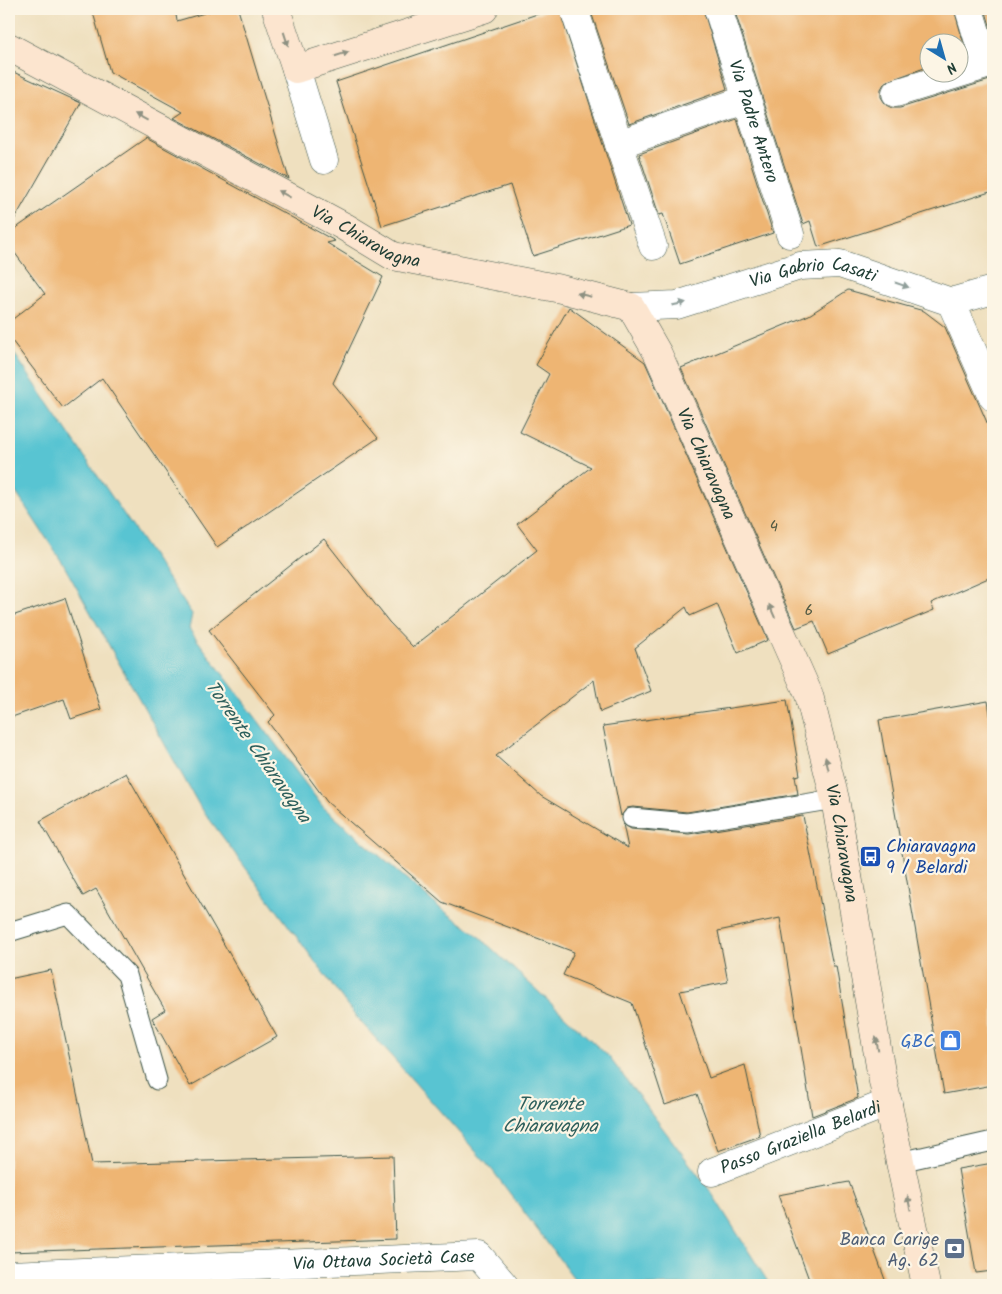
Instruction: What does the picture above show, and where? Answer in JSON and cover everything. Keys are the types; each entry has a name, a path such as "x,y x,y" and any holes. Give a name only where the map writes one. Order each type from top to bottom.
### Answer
{"main road":[{"path":"276,9 296,69 484,9"},
{"name":"Via Chiaravagna","path":"9,46 345,227 393,256 561,289 631,307 658,354 810,696 835,799 888,1103 926,1285"}],"street":[{"path":"574,9 653,246"},
{"name":"Via Padre Antero","path":"718,9 790,234"},
{"path":"896,93 990,64 969,9"},
{"path":"296,69 324,160"},
{"path":"618,144 747,99"},
{"name":"Via Gabrio Casati","path":"631,307 677,305 800,266 840,264 951,302"},
{"path":"993,290 951,302 993,397"},
{"name":"Passo Graziella Belardi","path":"712,1172 888,1103"},
{"name":"Via Ottava Società Case","path":"9,1275 479,1256 504,1285"}],"lane":[{"path":"632,818 687,823 835,799"},
{"path":"9,932 68,914 127,975 157,1080"},
{"path":"900,1162 993,1141"}],"water":[{"name":"Torrente Chiaravagna","path":"9,346 192,614 189,629 323,807 440,908 474,932 609,1057 711,1192 770,1285 579,1285 493,1171 353,1013 199,805 62,562 9,482"}],"building":[{"path":"92,9 175,9 177,21 218,9 238,9 289,179 174,118 183,112 110,72"},
{"path":"552,9 559,9 629,225 533,256 510,185 382,226 336,82"},
{"path":"590,9 703,9 727,89 629,124"},
{"path":"734,9 954,9 960,32 920,32 920,70 885,82 881,89 881,97 886,105 892,108 900,108 993,79 993,191 818,247 810,221 803,224"},
{"path":"985,9 993,9 993,35"},
{"path":"9,70 81,103 9,229"},
{"path":"737,119 773,233 680,264 663,214 659,215 639,154"},
{"path":"146,138 335,241 327,243 383,277 333,383 378,438 217,547 102,378 63,408 9,337 9,322 45,294 9,245 9,233"},
{"path":"848,290 924,311 945,327 993,436 993,576 931,603 934,610 828,654 814,621 796,628 681,368 809,315"},
{"path":"569,307 645,362 768,640 738,653 717,604 690,616 686,607 635,648 651,691 600,712 594,680 496,756 541,796 628,848 623,824 631,829 689,834 803,816 833,966 836,966 858,1098 812,1116 780,918 718,931 728,982 680,991 709,1078 745,1065 760,1136 718,1151 697,1094 665,1105 632,1003 563,975 574,952 442,902 327,802 268,722 275,715 209,630 324,539 389,622 413,647 537,550 517,524 591,467 520,432 549,374 536,365"},
{"path":"65,598 101,709 71,719 64,699 9,718 9,617"},
{"path":"787,700 800,775 795,776 798,794 687,812 633,807 627,808 621,816 603,726"},
{"path":"988,701 993,733 993,1085 944,1094 879,720"},
{"path":"126,773 277,1037 190,1086 152,1018 165,1010 96,889 83,896 40,821"},
{"path":"51,970 92,1164 393,1156 396,1239 9,1252 9,979"},
{"path":"993,1163 993,1271 976,1273 958,1169"},
{"path":"849,1182 887,1285 811,1285 778,1195"}],"place":[{"name":"Chiaravagna 9 / Belardi","path":"870,856"},
{"name":"GBC","path":"950,1041"},
{"name":"Banca Carige Ag. 62","path":"955,1249"}]}
